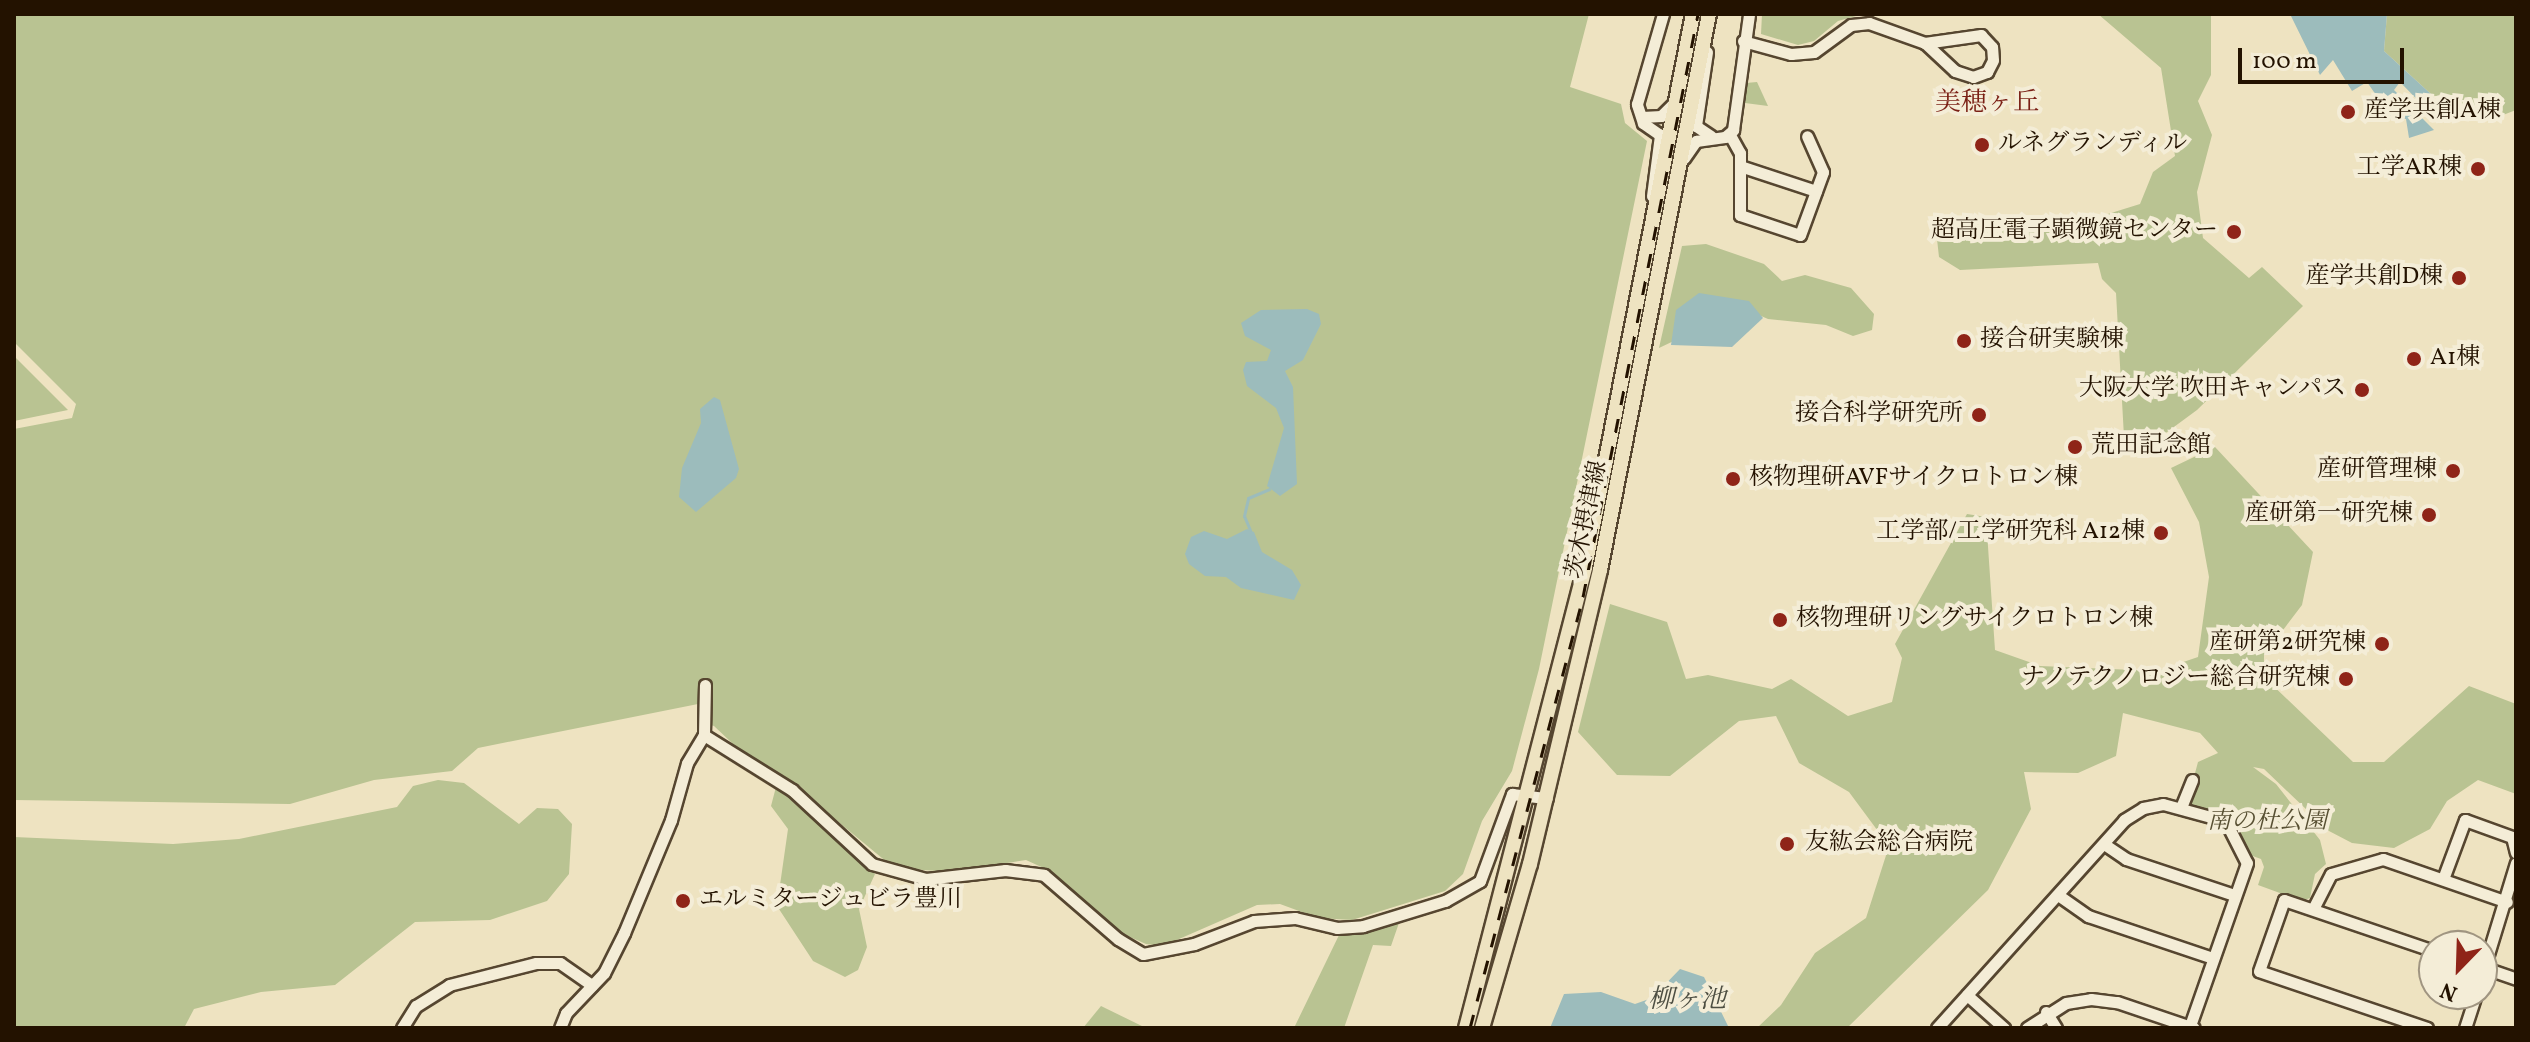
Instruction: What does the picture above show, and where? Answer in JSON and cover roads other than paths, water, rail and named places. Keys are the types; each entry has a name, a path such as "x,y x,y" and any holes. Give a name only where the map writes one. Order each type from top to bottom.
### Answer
{"main road":[{"name":"茨木摂津線","path":"1466,1028 1590,543 1693,14"},
{"name":"茨木摂津線","path":"1482,1028 1547,798 1617,492 1709,14"}],"street":[{"path":"1653,225 1660,138 1642,117 1637,101 1663,14"},
{"path":"1749,14 1730,135 1739,147 1740,215 1800,235 1823,172 1807,136"},
{"path":"1743,41 1791,54 1814,52 1851,25 1869,23 1925,43 1955,71 1973,77 1987,72 1993,60 1992,47 1981,35 1925,43"},
{"path":"1706,31 1696,126 1713,139"},
{"path":"1642,117 1661,116 1677,99"},
{"path":"1680,165 1693,143 1730,135"},
{"path":"1740,166 1816,191"},
{"path":"560,1028 566,1013 614,957 671,820 687,763 704,735 705,685"},
{"path":"704,735 792,790 872,864 926,879 1014,870 1044,875 1118,939 1143,954 1172,950 1274,918 1337,928 1363,926 1465,893 1480,881 1505,804 1512,794 1527,793 1547,798"},
{"path":"2182,805 2192,780"},
{"path":"1937,1028 2104,844 2143,808 2182,805 2229,828 2247,863 2213,958 2193,1027 2168,1024 2117,1002 2091,999 2046,1012 2027,1028"},
{"path":"2443,879 2465,820 2512,837 2516,853"},
{"path":"2104,844 2126,859 2234,895"},
{"path":"2313,909 2331,874 2383,859 2507,902"},
{"path":"2497,930 2516,863"},
{"path":"2058,895 2088,916 2213,958"},
{"path":"2418,945 2284,900 2259,971 2427,1028"},
{"path":"402,1028 416,1006 449,985 536,963 560,963 592,985"},
{"path":"1967,995 2004,1028"},
{"path":"2046,1012 2056,1028"}],"water":[{"path":"2290,14 2387,14 2384,51 2432,95 2445,119 2440,123 2400,82 2394,90 2434,130 2409,138 2406,119 2381,118 2385,108 2367,82 2352,91 2333,60 2320,75"},
{"path":"1699,293 1749,301 1763,318 1732,347 1671,345 1676,310"},
{"path":"1307,309 1319,314 1321,324 1303,360 1285,371 1293,387 1297,484 1280,496 1267,486 1284,428 1276,408 1247,386 1243,370 1246,362 1267,361 1271,350 1245,336 1241,323 1261,310"},
{"path":"714,397 720,400 739,469 736,478 696,512 679,497 682,468 701,423 700,409"},
{"path":"1247,529 1254,532 1262,552 1292,570 1301,585 1294,600 1241,588 1226,577 1205,576 1189,564 1185,554 1191,537 1204,531 1227,539"},
{"name":"柳ヶ池","path":"1680,969 1704,977 1729,1028 1550,1028 1564,994 1601,992 1635,1004 1652,998"}],"waterway":[{"path":"1250,530 1244,516 1248,498 1269,489"}],"railway":[{"path":"1470,1028 1583,597 1698,14"}],"place":[{"name":"産学共創A棟","path":"2348,112"},
{"name":"ルネグランディル","path":"1982,145"},
{"name":"工学AR棟","path":"2478,169"},
{"name":"超高圧電子顕微鏡センター","path":"2234,232"},
{"name":"産学共創D棟","path":"2459,278"},
{"name":"接合研実験棟","path":"1964,341"},
{"name":"A1棟","path":"2414,359"},
{"name":"大阪大学 吹田キャンパス","path":"2362,390"},
{"name":"接合科学研究所","path":"1979,415"},
{"name":"荒田記念館","path":"2075,447"},
{"name":"産研管理棟","path":"2453,471"},
{"name":"核物理研AVFサイクロトロン棟","path":"1733,479"},
{"name":"産研第一研究棟","path":"2429,515"},
{"name":"工学部/工学研究科 A12棟","path":"2161,533"},
{"name":"核物理研リングサイクロトロン棟","path":"1780,620"},
{"name":"産研第2研究棟","path":"2382,644"},
{"name":"ナノテクノロジー総合研究棟","path":"2346,679"},
{"name":"友紘会総合病院","path":"1787,844"},
{"name":"エルミタージュビラ豊川","path":"683,901"}],"district":[{"name":"美穂ヶ丘","path":"1987,104"}],"park label":[{"name":"南の杜公園","path":"2267,823"}]}
